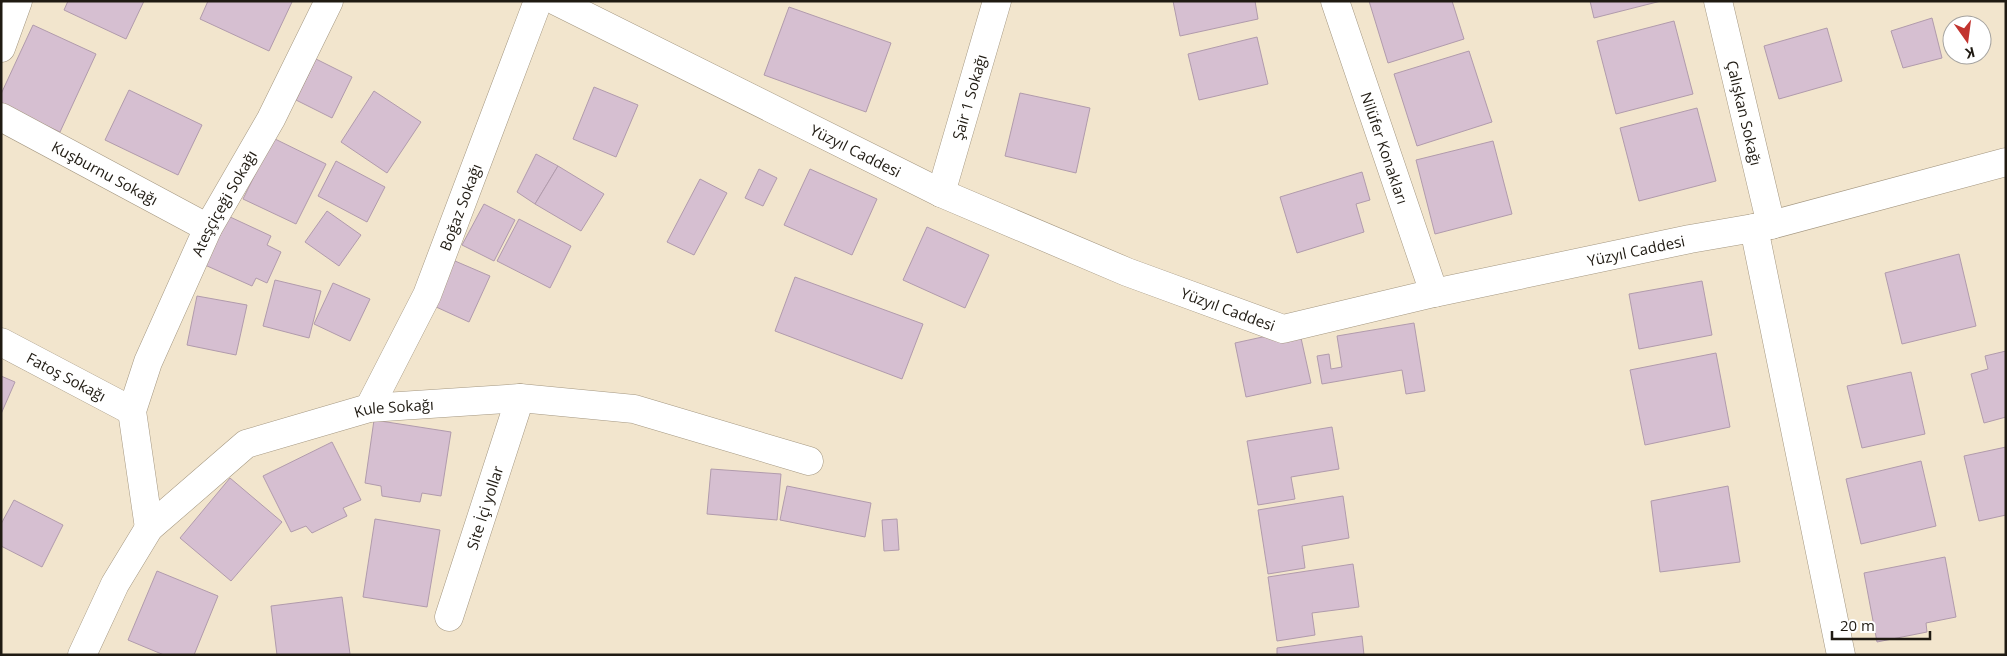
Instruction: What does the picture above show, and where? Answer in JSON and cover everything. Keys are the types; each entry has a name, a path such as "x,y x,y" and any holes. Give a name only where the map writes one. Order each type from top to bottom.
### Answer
{"street":[{"path":"1,48 18,1"},
{"name":"Ateşçiçeği Sokağı","path":"132,411 148,362 208,228 271,118 329,1"},
{"name":"Boğaz Sokağı","path":"369,408 427,295 538,1"},
{"name":"Yüzyıl Caddesi","path":"556,1 941,193 1127,272 1283,328 1434,293 1690,239 1763,226 2006,162"},
{"name":"Şair 1 Sokağı","path":"941,193 997,1"},
{"name":"Nilüfer Konakları","path":"1335,1 1434,293"},
{"name":"Çalışkan Sokağı","path":"1718,1 1763,226 1841,655"},
{"name":"Kuşburnu Sokağı","path":"1,117 208,228"},
{"name":"Fatoş Sokağı","path":"1,342 132,411"},
{"name":"Kule Sokağı","path":"82,655 115,584 149,528 246,444 369,408 520,398 634,409 809,460"},
{"name":"Site İçi yollar","path":"449,617 520,398"},
{"path":"132,411 149,528"}],"building":[{"path":"68,1 144,1 126,39 64,10"},
{"path":"208,1 292,2 269,51 200,19"},
{"path":"1173,1 1255,1 1258,19 1180,36"},
{"path":"1369,1 1452,1 1464,39 1388,63"},
{"path":"1590,1 1661,1 1594,18"},
{"path":"789,7 891,43 866,112 764,75"},
{"path":"1932,18 1942,58 1903,68 1891,31"},
{"path":"1674,21 1693,94 1616,114 1597,41"},
{"path":"33,25 96,54 60,132 1,105 1,94"},
{"path":"1827,28 1842,81 1779,99 1764,46"},
{"path":"1257,37 1268,84 1199,100 1188,54"},
{"path":"1469,51 1492,122 1417,146 1394,74"},
{"path":"316,59 352,77 332,118 296,100"},
{"path":"594,87 638,105 616,157 573,139"},
{"path":"129,90 202,125 178,175 105,140"},
{"path":"374,91 421,122 387,173 341,142"},
{"path":"1020,93 1090,108 1076,173 1005,156"},
{"path":"1697,108 1716,181 1639,201 1620,128"},
{"path":"273,138 326,164 296,224 243,199"},
{"path":"1493,141 1512,214 1435,234 1416,160"},
{"path":"536,154 558,166 535,204 517,192"},
{"path":"336,161 385,187 367,222 318,196"},
{"path":"558,166 604,194 581,231 535,204"},
{"path":"759,169 777,178 763,206 745,198"},
{"path":"810,169 877,199 852,255 784,225"},
{"path":"1362,172 1370,200 1356,204 1364,232 1297,253 1280,197"},
{"path":"700,179 727,193 694,255 667,242"},
{"path":"484,204 515,220 494,261 462,245"},
{"path":"327,211 361,235 339,266 305,242"},
{"path":"228,216 271,236 267,245 281,252 267,283 256,278 252,286 205,265"},
{"path":"519,219 571,246 550,288 497,261"},
{"path":"927,227 989,255 965,308 903,280"},
{"path":"1959,254 1976,326 1902,344 1885,273"},
{"path":"455,261 490,276 469,322 434,306"},
{"path":"795,277 923,324 902,379 775,331"},
{"path":"275,280 321,291 309,338 263,326"},
{"path":"1702,281 1712,335 1639,349 1629,294"},
{"path":"333,283 370,299 350,341 314,324"},
{"path":"197,296 247,305 236,355 187,345"},
{"path":"1414,323 1425,391 1406,394 1402,370 1322,384 1317,356 1329,354 1331,369 1342,367 1337,336"},
{"path":"1299,329 1311,383 1246,397 1235,343"},
{"path":"2006,351 2006,417 1984,423 1971,374 1988,369 1985,356"},
{"path":"1716,353 1730,427 1645,445 1630,370"},
{"path":"1911,372 1925,434 1862,448 1847,386"},
{"path":"1,376 15,382 1,414"},
{"path":"374,420 451,432 441,496 422,493 420,502 382,496 381,486 365,483"},
{"path":"1332,427 1339,469 1291,477 1295,499 1258,505 1247,441"},
{"path":"332,442 361,500 343,508 347,516 312,533 306,526 291,532 263,476"},
{"path":"2006,447 2006,515 1979,521 1964,456"},
{"path":"1921,461 1936,526 1861,544 1846,479"},
{"path":"711,469 781,474 777,520 707,514"},
{"path":"230,478 282,522 231,581 180,538"},
{"path":"787,486 871,503 865,537 780,520"},
{"path":"1728,486 1740,562 1660,572 1651,501"},
{"path":"1343,496 1349,538 1302,546 1305,568 1268,574 1258,510"},
{"path":"14,500 63,525 42,567 1,546 1,524"},
{"path":"375,519 440,530 427,607 363,597"},
{"path":"897,519 899,550 884,551 882,520"},
{"path":"1945,557 1956,617 1926,623 1927,632 1877,642 1864,573"},
{"path":"1353,564 1359,607 1312,613 1315,635 1277,641 1268,577"},
{"path":"157,571 218,596 194,655 164,655 128,640"},
{"path":"342,597 350,654 277,655 271,606"},
{"path":"1362,636 1364,655 1277,655 1277,648"}]}
